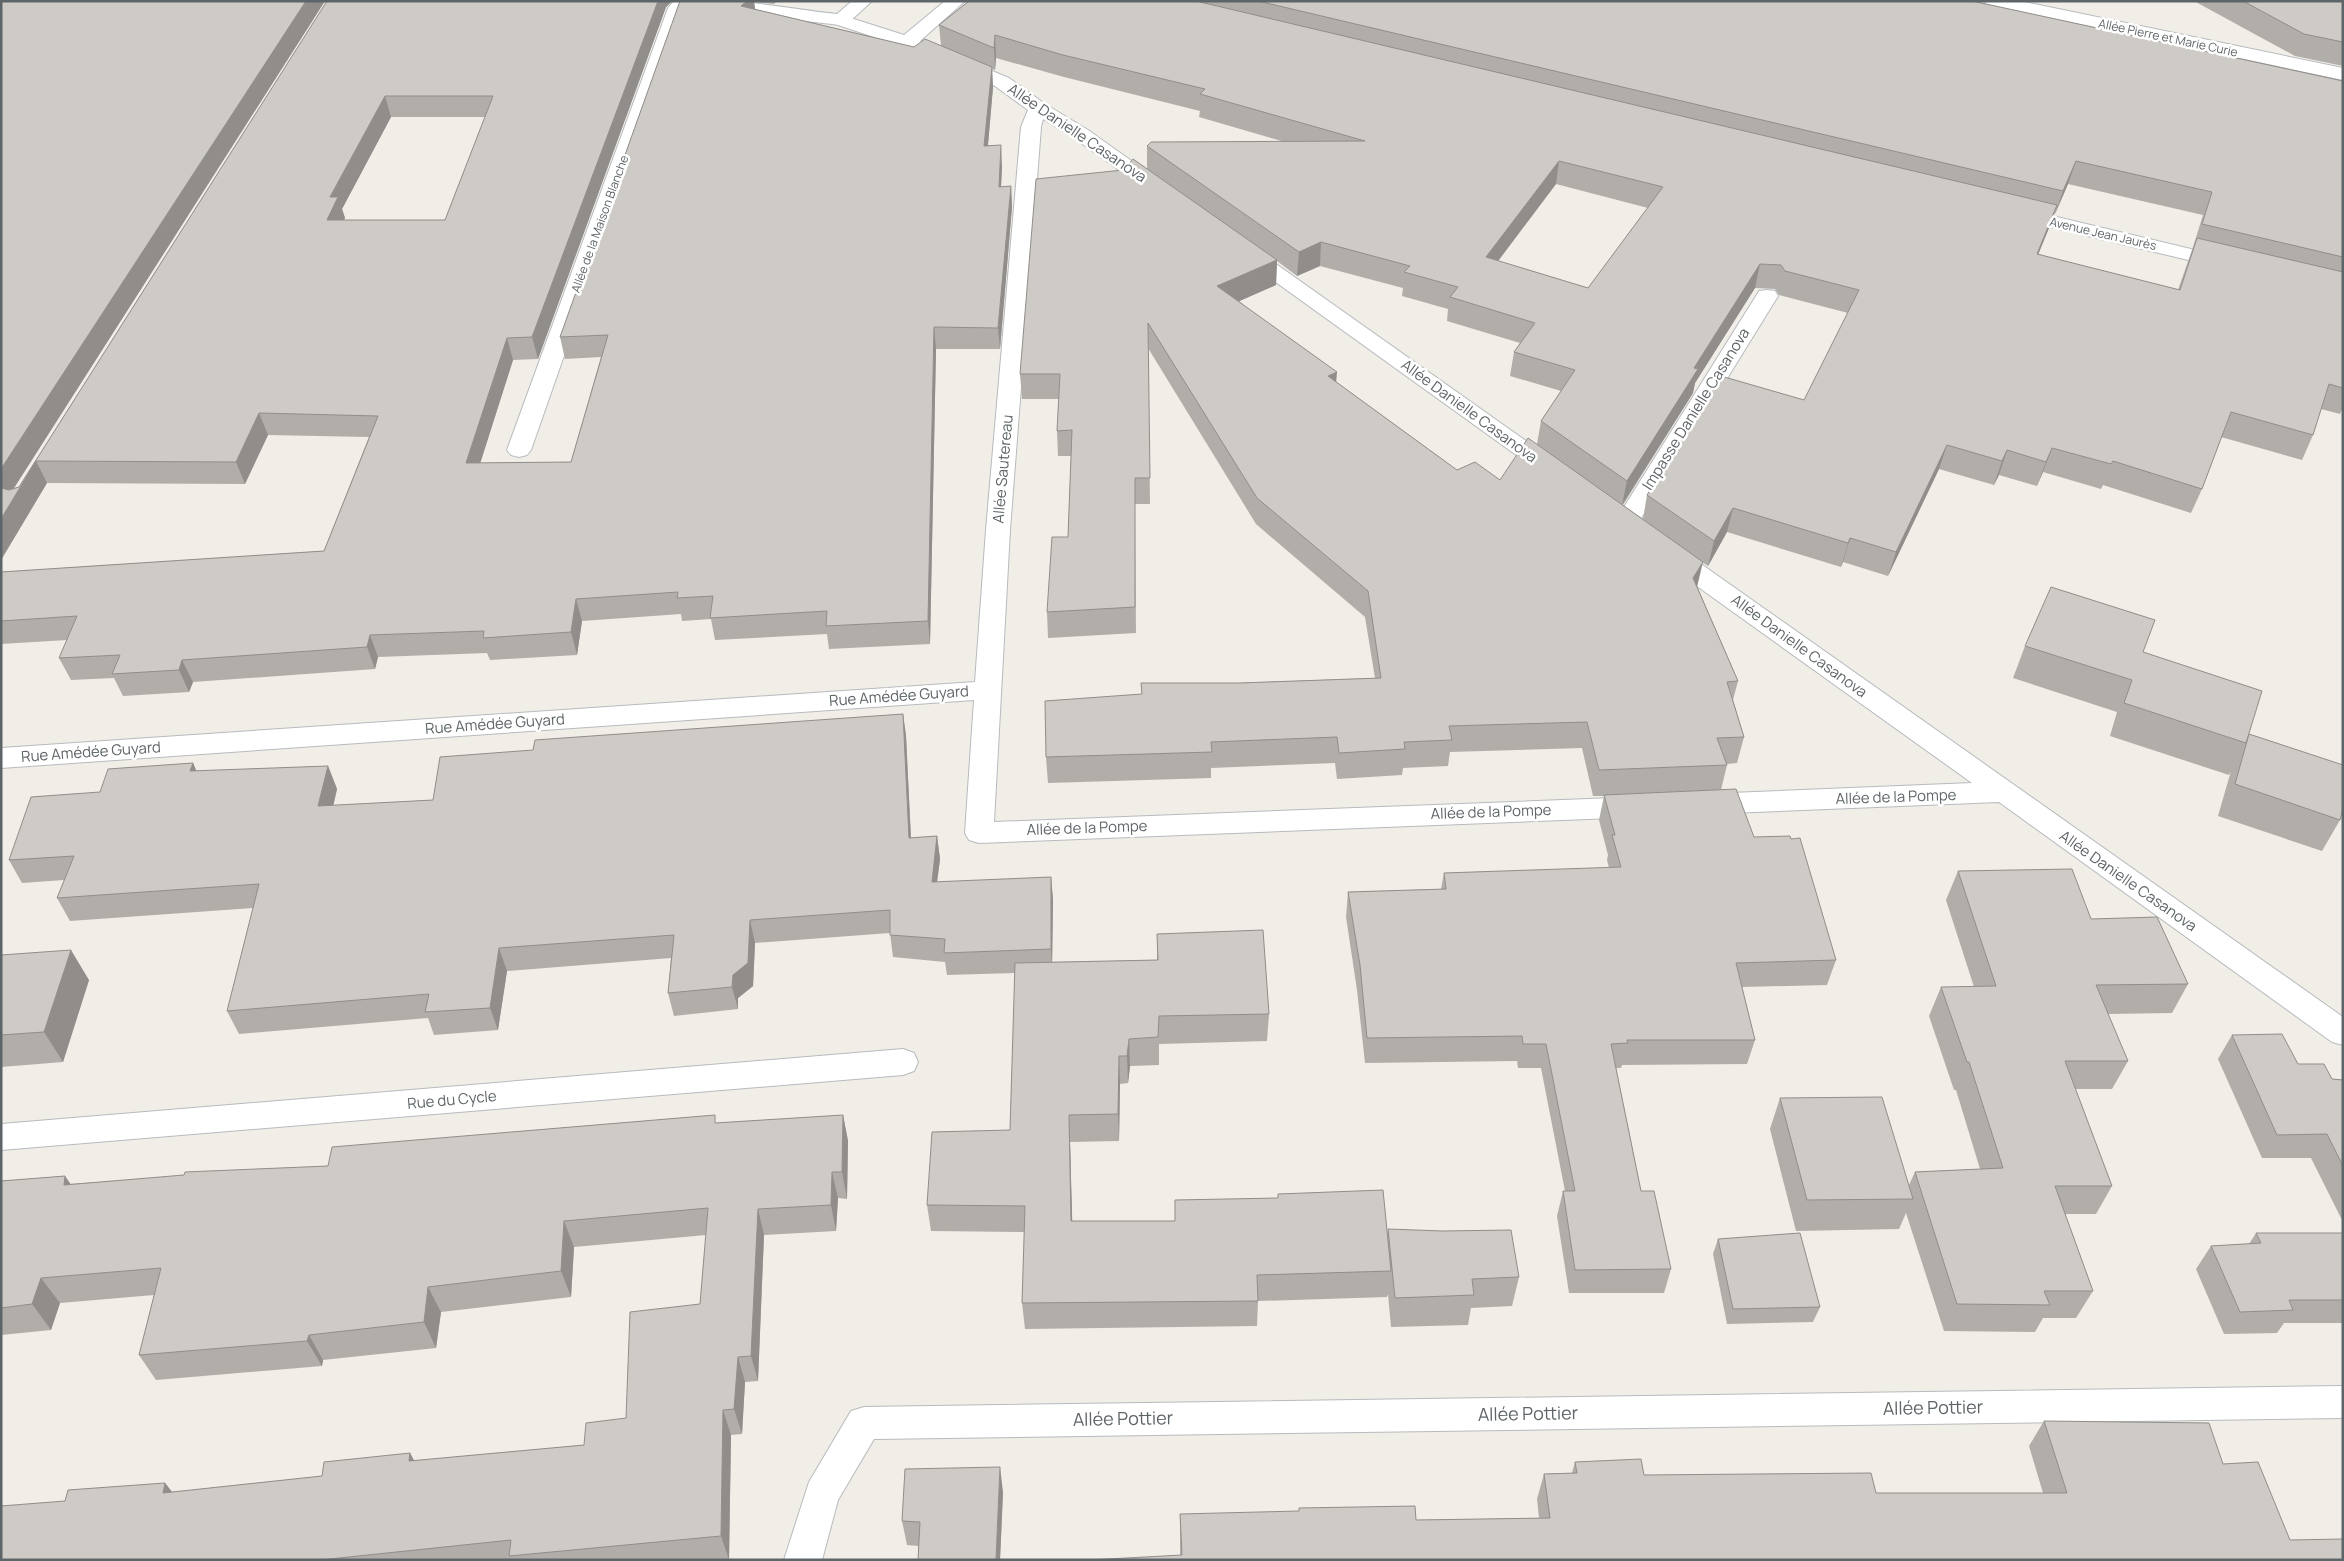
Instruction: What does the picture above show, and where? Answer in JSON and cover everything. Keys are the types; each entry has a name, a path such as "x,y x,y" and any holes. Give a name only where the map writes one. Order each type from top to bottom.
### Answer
{"street":[{"name":"Allée de la Maison Blanche","path":"519,450 677,8 686,1"},
{"name":"Allée Danielle Casanova","path":"724,1 760,11 841,20 907,42 1002,82 1038,108 1081,134 1178,203"},
{"path":"841,20 863,1"},
{"path":"907,42 956,1"},
{"name":"Allée Pierre et Marie Curie","path":"1993,1 2343,74"},
{"name":"Allée Sautereau","path":"980,832 998,530 1030,127 1038,108"},
{"name":"Avenue Jean Jaurès","path":"1997,208 2247,268"},
{"name":"Allée Danielle Casanova","path":"1227,238 1569,482"},
{"name":"Impasse Danielle Casanova","path":"1632,527 1767,296"},
{"name":"Allée Danielle Casanova","path":"1632,527 2343,1033"},
{"name":"Rue Amédée Guyard","path":"1,758 988,690"},
{"name":"Allée de la Pompe","path":"980,832 2003,792"},
{"name":"Rue du Cycle","path":"1,1137 903,1062"},
{"name":"Allée Pottier","path":"803,1560 822,1494 864,1423 2343,1402"}],"building":[{"path":"1,1 306,1 1,469"},
{"path":"327,1 658,1 532,337 507,338 466,463 571,462 608,335 560,337 680,1 747,1 741,6 914,47 925,39 992,67 984,146 1001,145 999,187 1011,186 998,328 934,327 928,621 826,626 827,611 710,618 713,596 677,598 678,592 576,599 571,632 483,638 484,631 370,635 367,647 182,660 179,670 112,674 120,655 59,658 77,616 1,621 1,572 324,551 378,416 259,413 236,462 36,461 1,519 1,488 9,490 19,487","holes":["385,96 493,96 445,220 327,220 338,197 330,197"]},
{"path":"969,1 1196,1 2057,205 2037,254 2180,290 2197,238 2343,272 2343,388 2329,384 2313,435 2231,412 2202,489 2113,461 2111,464 2052,448 2046,462 2007,450 2002,461 1947,445 1896,552 1850,538 1848,543 1733,508 1714,541 1647,495 1721,376 1804,400 1859,290 1785,271 1781,265 1760,264 1694,368 1698,369 1627,481 1541,421 1575,370 1514,352 1535,323 1450,297 1458,287 1404,272 1410,266 1321,242 1299,252 1147,146 1151,142 1365,141 1200,94 1205,89 1063,55 995,35 994,48 939,25","holes":["1559,161 1663,187 1588,288 1486,257"]},
{"path":"1258,1 1972,1 2343,81 2343,257 2202,224 2212,192 2076,161 2063,191"},
{"path":"2243,1 2343,1 2343,42 2304,34"},
{"path":"1133,159 1277,260 1217,286 1337,372 1328,376 1457,470 1475,462 1500,480 1528,438 1703,562 1693,578 1738,681 1727,682 1744,737 1717,738 1727,765 1599,770 1587,722 1449,726 1452,740 1404,742 1405,749 1339,753 1337,737 1211,742 1212,752 1046,757 1045,701 1142,694 1141,683 1239,683 1381,678 1368,591 1257,498 1148,323 1150,478 1135,478 1135,607 1047,612 1052,537 1068,537 1072,430 1057,431 1060,374 1020,374 1036,179 1123,170"},
{"path":"2051,587 2155,620 2143,652 2262,691 2246,743 2124,703 2132,680 2025,646"},
{"path":"903,714 909,838 937,836 932,882 1051,877 1051,949 944,953 945,939 890,935 890,910 750,920 748,963 733,975 732,987 668,993 674,935 499,948 490,1008 425,1012 429,994 227,1011 259,884 57,898 74,856 9,860 31,797 100,792 108,769 193,763 190,771 328,766 318,806 433,800 440,757 533,750 535,740"},
{"path":"2249,734 2343,765 2343,809 2340,820 2235,784"},
{"path":"1736,789 1754,837 1790,836 1791,839 1800,838 1836,960 1736,963 1755,1040 1627,1040 1628,1043 1611,1044 1641,1191 1654,1191 1671,1269 1575,1270 1563,1191 1575,1191 1546,1044 1523,1044 1522,1036 1367,1038 1360,965 1348,892 1446,889 1444,873 1621,867 1612,835 1615,835 1604,795"},
{"path":"2072,869 2091,919 2157,917 2188,984 2096,985 2128,1061 2065,1061 2112,1186 2055,1186 2093,1291 2044,1291 2050,1305 1957,1304 1915,1172 2003,1168 1969,1062 1967,1062 1941,987 1996,986 1958,871"},
{"path":"1263,930 1269,1014 1159,1016 1158,1037 1129,1039 1127,1056 1119,1056 1118,1114 1069,1115 1071,1221 1175,1221 1175,1200 1278,1198 1278,1194 1383,1190 1391,1271 1257,1275 1258,1301 1022,1303 1025,1206 927,1205 932,1132 1010,1130 1015,963 1158,960 1157,934"},
{"path":"71,950 44,1032 1,1035 1,955"},
{"path":"2282,1034 2298,1064 2324,1064 2332,1079 2343,1080 2343,1166 2327,1134 2277,1135 2232,1035"},
{"path":"1882,1097 1913,1199 1807,1200 1780,1098"},
{"path":"715,1115 715,1123 843,1115 842,1172 832,1172 831,1205 758,1209 751,1356 738,1357 734,1409 723,1410 721,1536 509,1556 511,1540 320,1560 1,1560 1,1506 65,1501 68,1490 165,1483 163,1493 322,1476 324,1462 410,1453 409,1461 584,1445 586,1423 626,1418 630,1312 700,1304 708,1208 564,1221 561,1271 428,1287 424,1322 309,1335 307,1341 139,1355 161,1268 41,1278 32,1304 1,1308 1,1181 65,1176 64,1185 184,1175 185,1172 328,1166 332,1147"},
{"path":"1388,1229 1442,1231 1511,1230 1519,1277 1472,1279 1474,1295 1395,1298"},
{"path":"1800,1233 1820,1307 1733,1309 1718,1239"},
{"path":"2256,1233 2343,1233 2343,1300 2289,1300 2293,1310 2240,1312 2211,1246 2261,1243"},
{"path":"2044,1421 2209,1423 2223,1464 2258,1462 2290,1540 2343,1539 2343,1560 1089,1560 1182,1555 1180,1514 1299,1511 1299,1508 1415,1506 1416,1520 1550,1518 1544,1474 1577,1473 1575,1462 1641,1459 1644,1475 1871,1473 1876,1493 2067,1493"},
{"path":"1000,1467 996,1560 918,1560 920,1522 902,1521 905,1469"}]}
